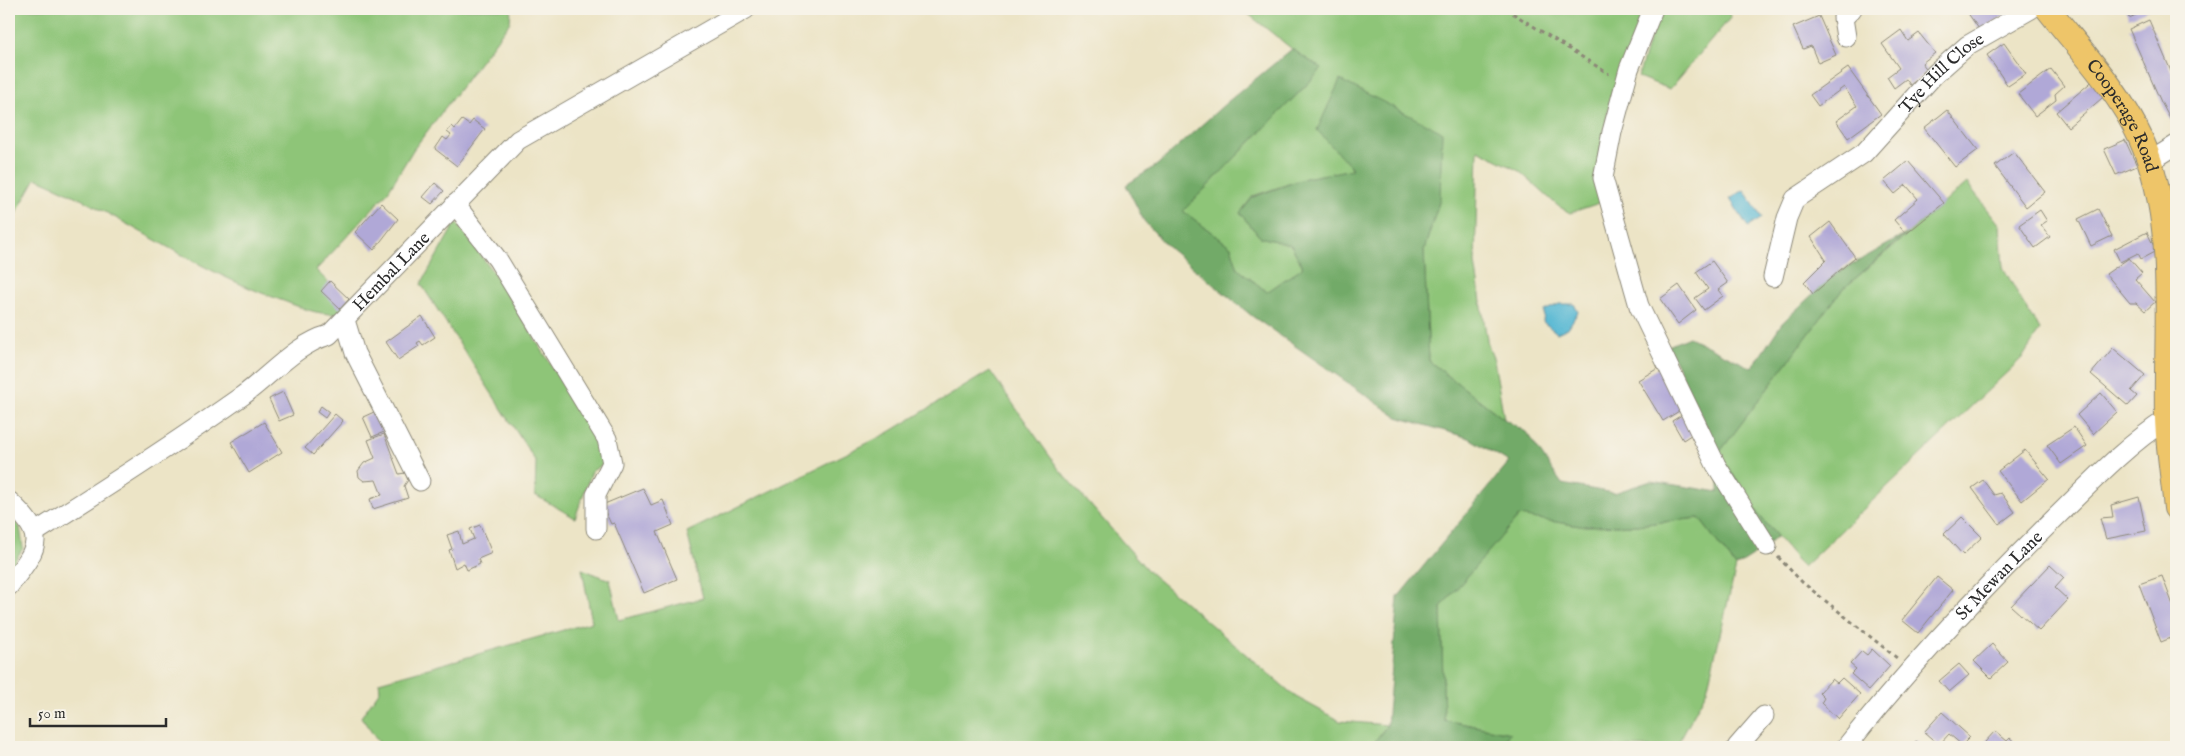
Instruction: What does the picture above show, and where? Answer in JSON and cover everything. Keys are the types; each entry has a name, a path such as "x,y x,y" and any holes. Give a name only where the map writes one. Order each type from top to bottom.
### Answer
{"main road":[{"name":"Cooperage Road","path":"2048,9 2116,95 2141,138 2149,162 2161,216 2173,348 2167,419 2176,508"}],"street":[{"name":"Hembal Lane","path":"34,533 204,423 258,385 312,340 329,335 518,140 746,9"},
{"path":"1653,9 1624,84 1603,178 1639,306 1716,465 1767,546"},
{"path":"1846,37 1843,18 1852,9"},
{"name":"Tye Hill Close","path":"1773,277 1787,218 1794,200 1864,153 1950,59 1968,45 2031,9"},
{"path":"2149,162 2176,145"},
{"path":"455,204 498,260 606,439 612,463 596,495 596,529"},
{"path":"345,320 355,353 420,481"},
{"name":"St Mewan Lane","path":"1846,747 1912,670 2008,564 2115,458 2141,436 2167,419"},
{"path":"9,501 24,515 34,533 33,554 9,586"},
{"path":"1737,747 1764,716"}],"path":[{"path":"1506,9 1624,84"},
{"path":"1767,546 1802,582 1912,670"}],"green space":[{"path":"9,9 511,9 510,22 413,150 387,193 316,270 349,303 340,314 331,314 308,310 246,287 186,257 97,207 36,178 9,226"},
{"path":"1242,9 1648,9 1625,84 1613,87 1601,146 1602,202 1570,213 1558,206 1519,171 1478,150 1475,263 1488,346 1494,360 1504,419 1429,361 1424,250 1440,199 1353,169 1306,178 1253,196 1240,213 1260,237 1291,245 1303,267 1267,292 1238,269 1231,247 1183,211 1322,69 1292,49"},
{"path":"1659,9 1729,9 1731,17 1670,89 1638,77"},
{"path":"1292,49 1322,69 1183,211 1231,247 1238,269 1267,292 1303,267 1291,245 1260,237 1240,213 1253,197 1306,178 1353,169 1317,130 1340,80 1442,132 1440,199 1424,250 1429,361 1504,419 1526,432 1562,484 1614,493 1651,481 1719,492 1719,453 1759,515 1777,536 1759,552 1736,567 1699,518 1637,525 1580,526 1519,516 1441,607 1444,720 1510,733 1498,747 1371,747 1387,725 1398,597 1509,462 1469,438 1397,417 1252,316 1169,248 1144,221 1126,185 1157,165 1226,103"},
{"path":"1967,183 2000,225 2003,267 2040,330 2023,357 1803,567 1759,515 1719,453 1842,290"},
{"path":"456,222 493,272 599,441 604,464 592,471 575,518 535,495 536,462 421,284"},
{"path":"1906,234 1842,290 1719,453 1668,346 1689,337 1752,368 1782,323 1832,276"},
{"path":"990,371 1058,468 1149,572 1296,697 1340,721 1387,725 1371,747 382,747 361,717 380,690 379,682 592,622 582,569 610,580 619,620 703,598 687,532 888,433"},
{"path":"1519,515 1580,526 1637,525 1699,518 1736,567 1707,690 1676,747 1498,747 1510,733 1444,720 1441,607"},
{"path":"9,516 20,527 23,548 9,570"}],"water":[{"path":"1744,190 1762,218 1748,227 1730,199"},
{"path":"1559,304 1574,304 1578,312 1568,328 1557,333 1543,322 1544,311"}],"building":[{"path":"1965,9 2013,9 1981,32"},
{"path":"2125,9 2150,9 2129,18"},
{"path":"1819,16 1836,55 1818,63 1811,46 1803,49 1793,27"},
{"path":"2149,20 2176,83 2176,130 2161,102 2129,29"},
{"path":"1901,30 1908,41 1919,33 1935,53 1922,63 1928,71 1910,85 1906,79 1894,88 1887,77 1899,68 1882,44"},
{"path":"2004,43 2026,74 2008,86 1987,55"},
{"path":"1848,68 1881,114 1848,138 1836,121 1857,106 1844,87 1818,106 1810,95"},
{"path":"2051,69 2064,86 2055,94 2056,100 2035,116 2018,94"},
{"path":"2096,78 2108,93 2068,127 2056,112"},
{"path":"1947,110 1978,150 1955,167 1924,128"},
{"path":"462,120 469,125 473,120 485,129 457,166 435,149 443,137 447,140 451,135 447,132 452,126 455,129"},
{"path":"2125,140 2137,166 2116,175 2104,149"},
{"path":"2014,152 2045,192 2026,207 1995,166"},
{"path":"1908,161 1944,203 1906,234 1894,220 1918,199 1906,185 1895,194 1884,181"},
{"path":"435,183 444,191 432,204 423,197"},
{"path":"381,203 398,219 374,250 355,232"},
{"path":"2098,209 2112,236 2091,246 2078,219"},
{"path":"2040,210 2047,221 2041,225 2050,237 2035,248 2019,225"},
{"path":"1830,222 1855,257 1813,294 1804,282 1826,260 1811,237"},
{"path":"2147,232 2156,251 2141,259 2138,253 2120,262 2114,249"},
{"path":"2129,258 2142,273 2135,279 2155,302 2145,311 2136,303 2130,303 2106,274"},
{"path":"1712,261 1728,283 1718,290 1723,296 1704,310 1695,298 1708,289 1696,272"},
{"path":"330,281 349,299 340,309 321,291"},
{"path":"1679,285 1696,310 1678,324 1660,299"},
{"path":"422,316 435,337 423,345 420,341 417,343 419,346 398,360 386,342"},
{"path":"2113,348 2145,375 2131,391 2137,396 2128,406 2091,374"},
{"path":"1660,367 1684,408 1663,421 1638,380"},
{"path":"283,392 293,415 279,421 269,399"},
{"path":"2101,393 2117,412 2093,434 2077,415"},
{"path":"321,406 329,412 325,418 317,412"},
{"path":"374,412 384,432 372,437 363,417"},
{"path":"1685,413 1697,431 1683,440 1672,421"},
{"path":"335,414 343,421 313,455 305,448"},
{"path":"264,422 282,452 249,473 231,442"},
{"path":"2074,427 2087,446 2061,464 2047,445"},
{"path":"384,434 399,474 405,473 408,480 404,486 408,498 373,509 370,499 382,495 376,480 364,481 359,477 358,471 364,463 375,458 368,440"},
{"path":"2025,450 2049,479 2022,501 1998,471"},
{"path":"1983,480 1994,495 2001,493 2015,512 1999,524 1972,488"},
{"path":"643,488 651,505 663,500 673,525 657,532 677,579 644,593 614,523 611,524 602,505"},
{"path":"2139,497 2146,531 2106,539 2100,518 2113,517 2111,505"},
{"path":"1962,517 1982,537 1963,555 1944,534"},
{"path":"480,525 492,553 478,559 480,564 467,570 464,563 455,568 449,550 452,549 447,535 459,531 462,544 474,539 470,529"},
{"path":"2050,565 2064,578 2055,588 2068,600 2039,631 2011,606"},
{"path":"2162,576 2176,613 2176,636 2161,642 2139,584"},
{"path":"1937,577 1953,590 1918,633 1902,620"},
{"path":"1992,644 2008,662 1991,678 1974,661"},
{"path":"1872,649 1890,666 1869,690 1851,674 1856,669 1850,664 1862,651 1867,655"},
{"path":"1959,664 1969,675 1949,692 1939,681"},
{"path":"1842,678 1860,694 1838,719 1821,703 1824,698 1819,693 1832,679 1837,683"},
{"path":"1942,712 1970,737 1962,745 1949,734 1939,745 1924,732"},
{"path":"1995,731 2007,741 2010,738 2021,747 1990,747 1985,742"},
{"path":"1916,741 1924,747 1911,747"}]}
